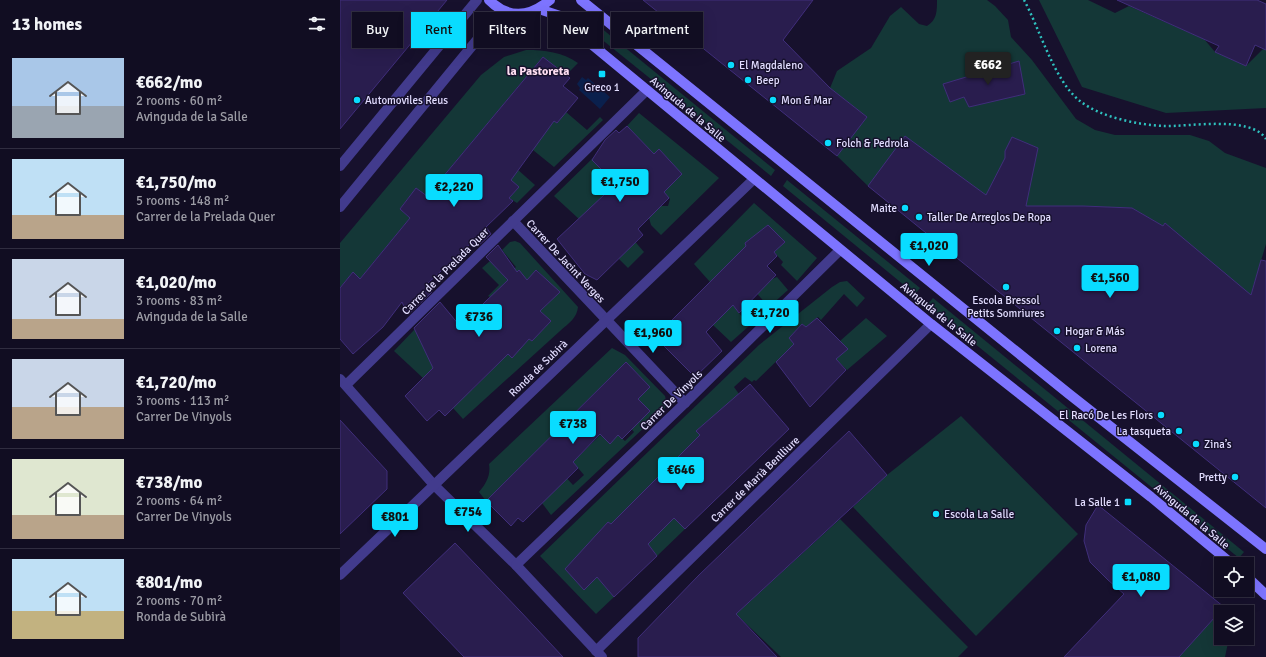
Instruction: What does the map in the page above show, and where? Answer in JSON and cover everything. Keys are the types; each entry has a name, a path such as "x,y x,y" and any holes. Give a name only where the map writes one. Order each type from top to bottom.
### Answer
{"street":[{"path":"340,166 477,0"},
{"path":"489,0 505,12"},
{"path":"525,12 539,9 550,0"},
{"name":"Avinguda de la Salle","path":"581,0 1069,394 1266,549"},
{"name":"Avinguda de la Salle","path":"539,9 560,16 840,250 931,324 1152,497 1224,557"},
{"path":"340,207 474,44"},
{"name":"Carrer de la Prelada Quer","path":"343,382 513,221 647,90"},
{"name":"Ronda de Subirà","path":"340,575 604,320 754,178"},
{"name":"Carrer De Jacint Verges","path":"513,221 604,320 685,404"},
{"name":"Carrer De Vinyols","path":"516,566 685,404 840,250"},
{"name":"Carrer de Marià Benlliure","path":"599,654 931,324"},
{"path":"343,382 434,485 516,566 599,654"},
{"path":"1254,584 1266,595"}],"path":[{"path":"1024,0 1061,79 1070,92 1080,102 1105,115 1163,126 1209,123 1242,125 1263,133 1266,139"}],"green space":[{"path":"937,0 987,0 995,6 1008,20 1011,37 1032,60 1076,119 1095,130 1115,135 1190,135 1209,141 1225,153 1266,168 1266,244 1251,294 1245,300 1165,224 1163,226 1132,208 1083,206 1002,207 905,137 868,186 837,156 867,117 830,88 837,71 871,48 890,16 901,7 919,24 927,26 935,18"},
{"path":"1039,0 1088,0 1115,13 1129,6 1204,39 1215,52 1246,66 1263,49 1266,43 1266,108 1166,113 1082,87"},
{"path":"603,30 611,36 611,47 603,40"},
{"path":"612,48 626,48 775,170 771,176"},
{"path":"526,50 553,52 566,56 578,63 566,75 542,58 427,196 416,188 400,209 410,218 360,279 353,272 340,288 340,243 481,75 504,57"},
{"path":"566,112 587,130 600,117 603,120 554,167 533,150 550,117 557,123"},
{"path":"639,113 719,178 661,235 651,225 649,218 661,206 668,206 670,199 664,192 682,174 659,149 654,154 627,126"},
{"path":"594,157 595,163 613,181 603,191 605,194 579,219 554,196"},
{"path":"496,169 517,169 535,185 517,203 509,198 519,187"},
{"path":"787,180 920,288 915,294 783,186"},
{"path":"754,203 817,258 797,281 781,265 783,262 774,252 784,242 768,225 746,243 746,246 710,282 694,264"},
{"path":"625,230 644,252 628,268 619,259"},
{"path":"515,241 520,243 578,307 577,311 569,323 463,419 453,408 466,385 472,390 508,354 512,357 529,339 532,341 551,321 540,311 559,293 537,270 518,289 490,297 488,296 499,285 482,268 490,261 506,277 516,267 502,250 510,242"},
{"path":"767,274 772,279 777,277 788,290 769,307 753,289"},
{"path":"847,281 865,298 857,307 844,294 821,320 818,317 806,327 802,324 789,338 794,344 756,381 754,380 752,382 745,377 734,387 739,394 696,431 700,435 611,524 608,522 593,539 601,581 614,597 596,614 540,556 759,345 832,287 840,282"},
{"path":"933,298 1244,552 1240,557 1238,557 927,305"},
{"path":"733,305 749,326 731,342 713,325 724,314 718,306"},
{"path":"866,318 887,336 847,370 836,359 847,349 840,341"},
{"path":"415,329 442,360 423,378 394,351"},
{"path":"612,348 625,355 665,396 667,404 665,408 551,515 542,503 562,473 573,485 584,475 573,462 600,435 610,443 618,435 625,441 634,432 629,426 650,411 638,399 650,387 626,362 486,501 479,492 487,479 489,464"},
{"path":"961,416 1078,534 976,636 853,507 887,475"},
{"path":"674,518 685,529 657,556 648,544"},
{"path":"840,519 968,647 958,657 781,657 736,614"},
{"path":"1214,618 1214,645 1228,645 1225,657 1179,657"}],"water":[{"path":"582,77 586,80 588,78 610,97 600,109 579,90 580,88 577,84"}],"building":[{"path":"340,0 447,0 437,12 411,12 411,43 340,129"},
{"path":"643,0 813,0 783,40 830,88 867,117 837,156 703,48 703,12 658,12"},
{"path":"1117,0 1257,0 1266,4 1266,50 1255,45 1246,66 1215,52 1219,46"},
{"path":"543,57 570,78 563,86 578,98 557,123 554,121 511,180 519,187 509,198 513,201 486,227 491,234 477,247 472,242 426,285 432,292 408,315 402,302 383,327 353,354 340,339 340,288 353,272 360,279 410,218 400,209 416,188 427,196"},
{"path":"1019,61 1025,94 969,107 964,97 950,102 943,84"},
{"path":"627,126 654,154 659,149 682,174 664,192 669,198 638,229 643,235 597,280 585,274 557,239 605,194 602,191 613,181 592,160 605,140 616,130 619,133"},
{"path":"905,136 986,195 1005,158 1005,151 1012,137 1038,148 1026,206 1132,208 1163,226 1165,223 1251,295 1261,260 1266,261 1266,508 868,186"},
{"path":"768,225 785,242 774,252 777,256 767,266 776,275 739,313 733,305 706,332 722,351 695,377 655,337 746,246 745,243"},
{"path":"498,245 517,272 519,270 527,280 536,270 560,292 540,311 551,321 532,341 529,339 512,358 508,354 445,416 439,410 427,421 405,396 433,368 414,328 440,302 460,326 508,280 486,257"},
{"path":"817,318 848,349 836,359 846,370 810,407 776,362 794,344 789,338 802,324 806,327"},
{"path":"626,362 650,387 638,399 650,411 622,439 618,435 610,444 600,434 573,462 578,468 523,522 518,518 511,526 486,501"},
{"path":"750,384 789,429 685,529 674,518 648,544 657,556 614,597 597,577 584,590 565,569 608,522 611,524 700,435 696,431"},
{"path":"340,420 387,471 387,489 340,534"},
{"path":"849,431 887,475 736,614 777,657 638,657 638,638 699,575"},
{"path":"1098,505 1222,605 1214,605 1214,618 1179,657 1064,657 1124,594 1090,562 1084,541 1086,525"},
{"path":"455,543 563,657 464,657 403,593"}],"place":[{"name":"El Magdaleno","path":"731,65"},
{"name":"Greco 1","path":"602,74"},
{"name":"Beep","path":"748,80"},
{"name":"Automoviles Reus","path":"357,100"},
{"name":"Mon & Mar","path":"773,100"},
{"name":"Folch & Pedrola","path":"828,143"},
{"name":"Maite","path":"905,208"},
{"name":"Taller De Arreglos De Ropa","path":"919,217"},
{"name":"Escola Bressol Petits Somriures","path":"1006,287"},
{"name":"Hogar & Más","path":"1057,331"},
{"name":"Lorena","path":"1077,348"},
{"name":"El Racó De Les Flors","path":"1161,415"},
{"name":"La tasqueta","path":"1179,431"},
{"name":"Zina’s","path":"1196,444"},
{"name":"Pretty","path":"1235,477"},
{"name":"La Salle 1","path":"1128,502"},
{"name":"Escola La Salle","path":"936,514"}],"district":[{"name":"la Pastoreta","path":"538,71"}]}
